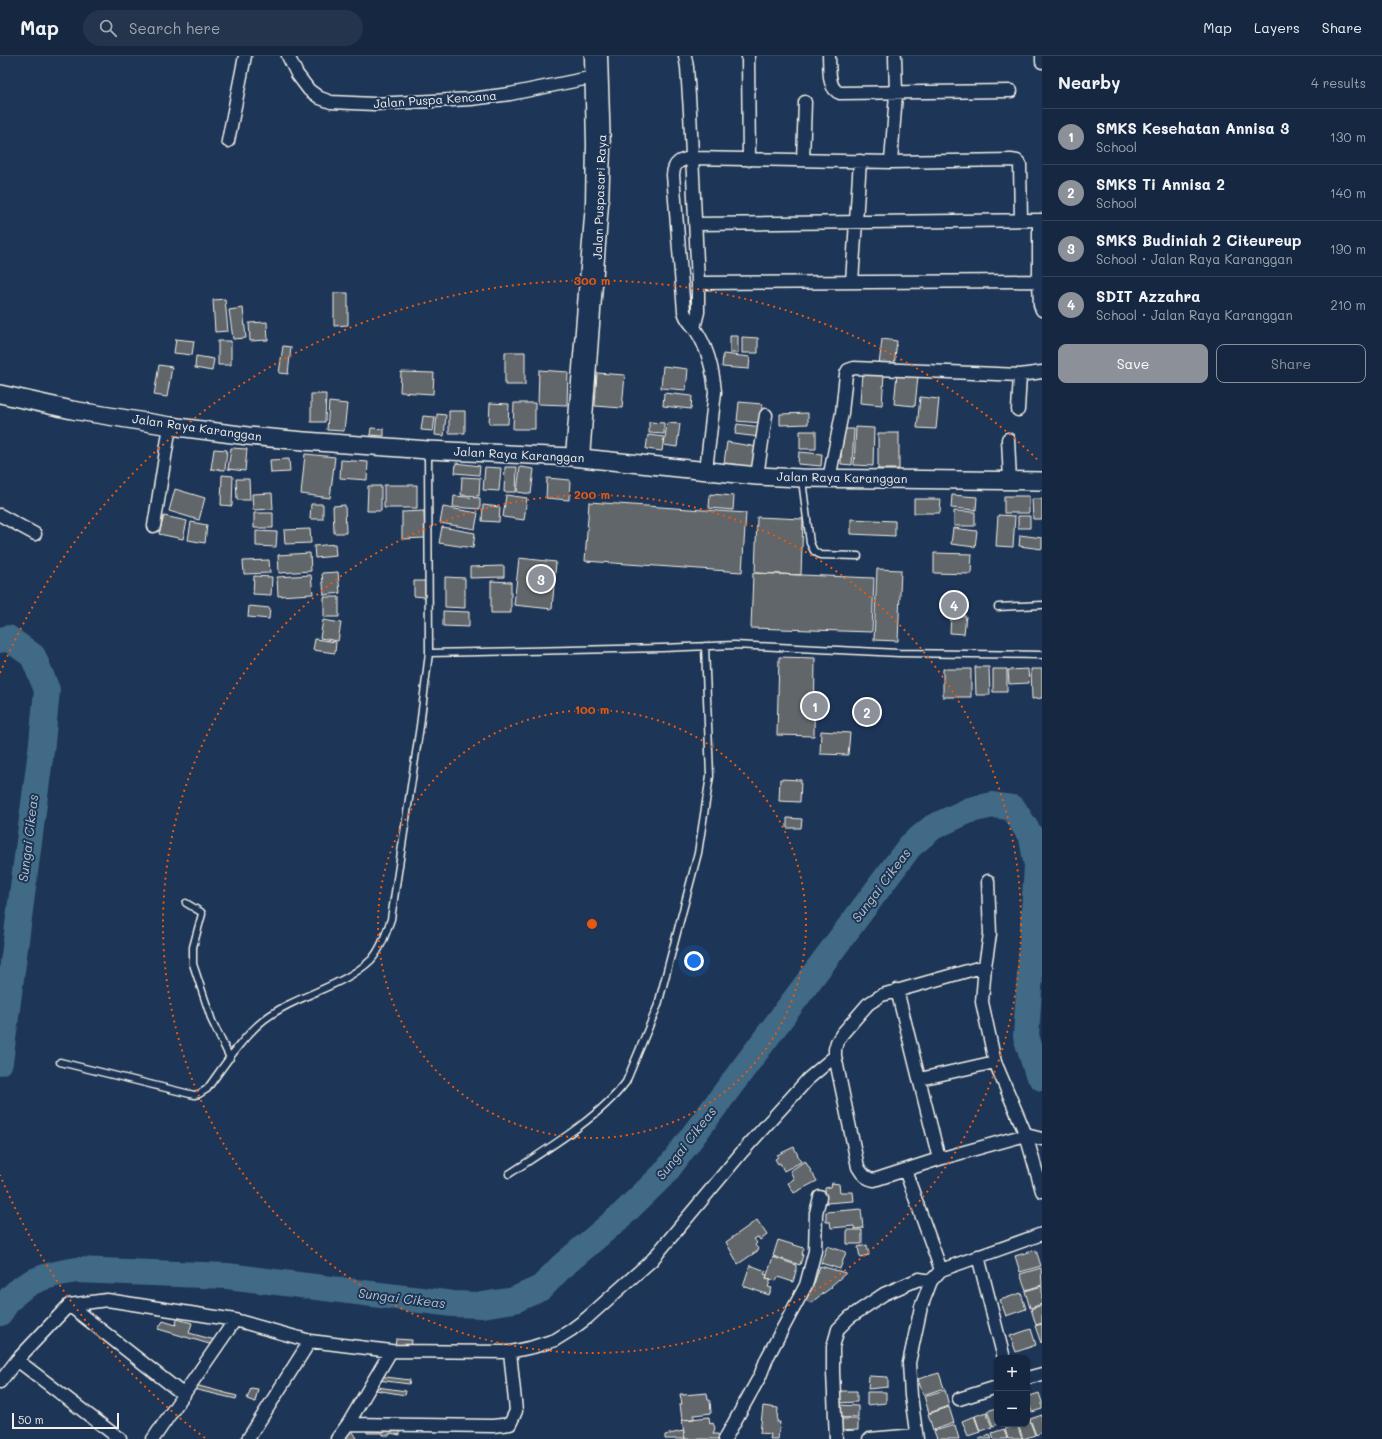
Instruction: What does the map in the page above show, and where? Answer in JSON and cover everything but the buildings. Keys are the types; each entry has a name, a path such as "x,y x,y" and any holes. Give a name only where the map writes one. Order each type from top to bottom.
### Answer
{"street":[{"path":"228,142 246,56"},
{"name":"Jalan Puspa Kencana","path":"288,56 309,90 320,98 330,102 374,104 471,99 510,94 597,76"},
{"name":"Jalan Puspasari Raya","path":"592,56 597,76"},
{"name":"Jalan Puspasari Raya","path":"578,457 592,204 593,144 597,76 601,56"},
{"path":"685,56 690,112 698,283 698,312 694,328"},
{"path":"748,56 749,160"},
{"path":"829,56 832,88 836,92 840,93 896,94 1011,91"},
{"path":"891,162 896,94 895,56"},
{"path":"1042,56 1042,62"},
{"path":"803,160 805,102"},
{"path":"706,470 715,392 714,380 712,366 708,355 694,328 689,324 686,318 682,301 673,175 677,162 692,158 860,162 1017,161 1020,164 1021,220"},
{"path":"852,282 860,162"},
{"path":"695,224 1040,220 1039,282 1042,310"},
{"path":"698,283 1039,282"},
{"path":"829,479 842,413 846,374 849,370 854,368 1020,375 1042,372"},
{"path":"1018,410 1020,375"},
{"name":"Jalan Raya Karanggan","path":"0,394 72,410 170,426 297,440 428,450 578,457 758,476 829,479 1042,480"},
{"path":"758,476 766,415"},
{"path":"154,526 170,426"},
{"path":"1008,439 1010,481"},
{"path":"0,515 35,534"},
{"path":"988,881 990,934 985,966 982,1002 995,1062 1026,1135 1042,1191"},
{"path":"985,966 882,995 868,1004 842,1034 837,1042 835,1056 858,1167 869,1180 874,1180 939,1159 1026,1135 1042,1139"},
{"path":"897,990 939,1159"},
{"path":"0,1382 17,1360 69,1305 107,1300 235,1320 310,1341 391,1351 510,1352 534,1347 555,1340 587,1318 652,1260 742,1152 808,1079 835,1056"},
{"path":"920,1079 995,1062"},
{"path":"905,1170 941,1270"},
{"path":"725,1439 760,1376 767,1358 806,1285 815,1250 816,1213 820,1197"},
{"path":"868,1439 916,1437 909,1363 922,1307 931,1281 941,1270 1042,1234"},
{"path":"978,1256 1003,1355"},
{"path":"836,1439 833,1347 838,1329 850,1317 884,1294 919,1279 931,1281"},
{"path":"69,1305 184,1395"},
{"path":"153,1439 235,1320"},
{"path":"248,1439 310,1341"},
{"path":"337,1439 348,1424 391,1351"},
{"path":"348,1424 492,1426 510,1424 516,1411 510,1352"},
{"path":"17,1360 120,1439"},
{"path":"1030,1377 1042,1374"},
{"path":"959,1399 994,1388"}],"lane":[{"path":"60,1062 194,1095 199,1094 207,1090 242,1042 264,1020 279,1009 356,972 372,959 382,944 391,919 420,726 429,652 428,450"},
{"path":"801,478 806,502 810,543 814,551 820,556 858,556"},
{"path":"998,607 1042,605"},
{"path":"429,652 734,645 899,653 1042,655"},
{"path":"509,1174 583,1124 619,1091 626,1082 658,1005 698,853 710,776 705,646"},
{"path":"186,903 202,914 193,947 193,964 212,1021 230,1058"}],"waterway":[{"name":"Sungai Cikeas","path":"0,640 8,638 33,656 47,690 42,743 0,1062"},
{"name":"Sungai Cikeas","path":"0,1313 7,1302 23,1287 53,1274 77,1270 227,1276 453,1304 482,1305 514,1300 541,1288 561,1267 622,1215 665,1173 910,846 933,827 970,810 993,805 1013,808 1032,838 1037,866 1026,1036 1037,1072 1042,1078"}],"place":[{"name":"SMKS Budiniah 2 Citeureup","path":"541,579"},
{"name":"SDIT Azzahra","path":"954,605"},
{"name":"SMKS Kesehatan Annisa 3","path":"815,706"},
{"name":"SMKS Ti Annisa 2","path":"867,712"}]}
